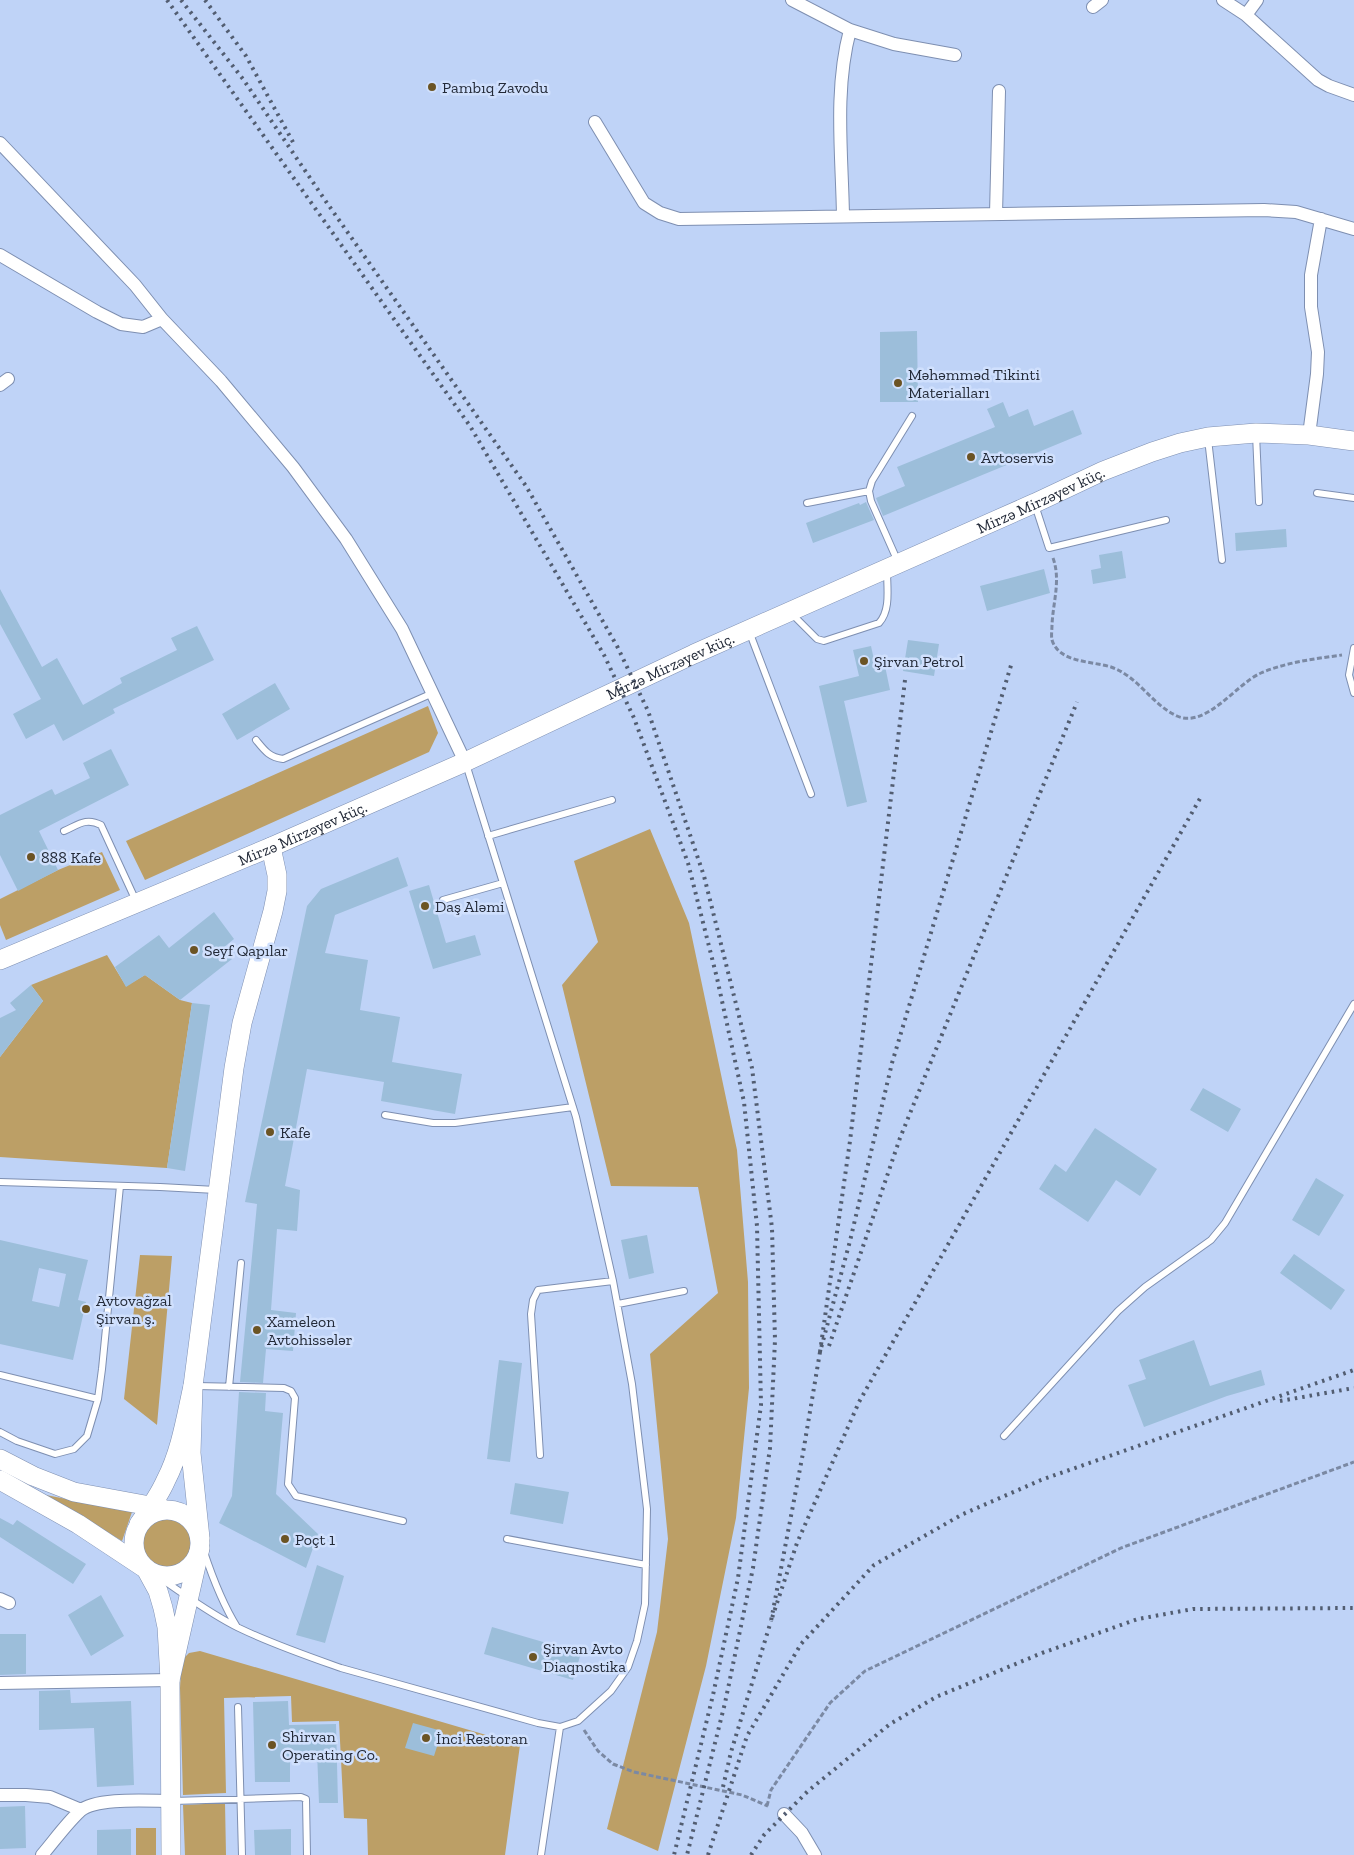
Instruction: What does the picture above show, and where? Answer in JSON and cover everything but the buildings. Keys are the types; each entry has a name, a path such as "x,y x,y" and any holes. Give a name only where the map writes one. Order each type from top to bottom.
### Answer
{"main road":[{"name":"Mirzə Mirzəyev küç.","path":"1,957 271,847 465,762 749,630 1103,471 1152,452 1208,437 1256,433 1309,435 1354,441"},
{"path":"0,1480 78,1524 150,1571 164,1576 174,1576 191,1566 197,1558 200,1543 191,1453 193,1386 234,1068 242,1023 274,911 277,892 277,875 271,847"},
{"path":"171,1855 170,1680 167,1627 158,1591 150,1571 139,1562 133,1543 139,1524 167,1479 177,1453 193,1386"},
{"path":"0,1459 33,1476 74,1492 175,1510 191,1520 197,1529 200,1543 170,1680"},
{"path":"139,1524 155,1512 175,1510"}],"street":[{"path":"792,0 850,30 894,44 955,55"},
{"path":"1223,0 1246,15 1318,80 1354,95"},
{"path":"1246,15 1257,0"},
{"path":"843,216 840,90 850,30"},
{"path":"996,214 999,91"},
{"path":"596,122 644,203 660,213 679,219 1264,210 1296,212 1354,228"},
{"path":"0,143 135,285 162,318 221,381 281,452 346,539 402,629 465,762"},
{"path":"1309,435 1318,352 1311,307 1311,275 1321,219"},
{"path":"0,255 121,324 143,328 162,318"},
{"path":"0,1683 170,1680"},
{"path":"0,1795 26,1794 50,1797 81,1810"},
{"path":"42,1855 81,1810 107,1802 171,1801"},
{"path":"784,1814 802,1833 815,1855"}],"lane":[{"path":"790,612 817,639 824,641 879,623 884,617 887,609 892,566 869,491 872,481 912,416"},
{"path":"1256,433 1258,502"},
{"path":"1208,437 1222,560"},
{"path":"807,503 869,491"},
{"path":"1317,493 1354,498"},
{"path":"1035,503 1049,548 1166,520"},
{"path":"749,630 811,794"},
{"path":"1353,651 1349,675 1354,693"},
{"path":"256,740 266,753 273,758 283,759 433,693"},
{"path":"150,1571 238,1628 260,1638 341,1668 538,1723 560,1727 578,1721 610,1691 628,1667 637,1642 645,1604 648,1510 632,1384 618,1304 573,1107 465,762"},
{"path":"488,836 612,800"},
{"path":"64,831 85,821 93,821 101,825 136,902"},
{"path":"444,900 503,883"},
{"path":"1004,1436 1118,1311 1144,1287 1211,1240 1224,1223 1354,1004"},
{"path":"385,1115 433,1123 454,1123 573,1107"},
{"path":"0,1182 217,1190"},
{"path":"0,1432 17,1441 55,1454 74,1448 87,1436 98,1399 120,1186"},
{"path":"229,1387 242,1263"},
{"path":"540,1455 531,1314 533,1300 538,1290 613,1280"},
{"path":"618,1304 684,1291"},
{"path":"0,1375 98,1399"},
{"path":"193,1386 284,1388 291,1391 294,1398 288,1484 296,1496 403,1521"},
{"path":"507,1539 646,1565"},
{"path":"200,1543 218,1591 238,1628"},
{"path":"238,1707 242,1855"},
{"path":"541,1855 560,1727"},
{"path":"171,1801 301,1797 306,1800 307,1855"}],"path":[{"path":"1049,548 1054,561 1057,583 1052,639 1057,650 1066,656 1124,672 1178,717 1192,719 1206,714 1258,674 1285,664 1353,651"},
{"path":"767,1806 771,1790 830,1703 865,1671 1121,1548 1354,1462"},
{"path":"578,1721 598,1752 613,1764 634,1772 742,1795 784,1814"}],"shaded area":[{"path":"428,706 438,733 429,752 145,880 126,841"},
{"path":"650,829 689,923 737,1150 748,1282 749,1388 736,1518 706,1666 658,1851 607,1829 657,1632 668,1539 650,1354 718,1293 698,1187 611,1186 562,985 598,942 574,861"},
{"path":"102,852 120,890 6,940 0,925 0,899 58,870"},
{"path":"107,955 126,986 145,975 180,1000 192,1003 167,1168 0,1157 0,1057 43,1001 31,985"},
{"path":"140,1255 172,1256 157,1425 124,1399"},
{"path":"46,1495 132,1512 122,1541"},
{"path":"162,1519 172,1519 184,1526 191,1538 191,1548 184,1560 172,1567 162,1567 154,1563 147,1556 143,1548 143,1538 147,1530 154,1523"},
{"path":"200,1651 520,1745 505,1855 368,1855 367,1819 344,1818 339,1721 292,1722 291,1696 224,1698 226,1793 183,1795 181,1670 184,1658 189,1653"},
{"path":"225,1803 226,1855 185,1855 183,1805"},
{"path":"136,1828 156,1828 156,1855 136,1855"}],"railway":[{"path":"167,0 470,426 604,655 634,718 688,863 717,978 744,1102 757,1226 761,1405 738,1578 713,1695 674,1855"},
{"path":"181,0 243,79 327,203 526,486 618,648 648,711 704,876 752,1068 772,1228 775,1340 770,1448 753,1568 725,1703 687,1855"},
{"path":"205,0 246,56 294,144"},
{"path":"905,680 850,1141 820,1352 850,1241 892,1063 1012,662"},
{"path":"829,1346 900,1138 1077,702"},
{"path":"820,1352 771,1621 797,1543 859,1402 1202,795"},
{"path":"708,1855 747,1736 801,1644 874,1565 961,1515 1041,1480 1354,1370"},
{"path":"1280,1401 1354,1388"},
{"path":"751,1855 764,1835 808,1791 890,1724 936,1697 1042,1653 1138,1619 1193,1609 1354,1608"},
{"path":"723,1787 731,1752 771,1621"}],"place":[{"name":"Pambıq Zavodu","path":"432,87"},
{"name":"Məhəmməd Tikinti Materialları","path":"898,383"},
{"name":"Avtoservis","path":"971,457"},
{"name":"Şirvan Petrol","path":"864,661"},
{"name":"888 Kafe","path":"31,857"},
{"name":"Daş Aləmi","path":"425,906"},
{"name":"Seyf Qapılar","path":"194,950"},
{"name":"Kafe","path":"270,1132"},
{"name":"Avtovağzal Şirvan ş.","path":"86,1309"},
{"name":"Xameleon Avtohissələr","path":"257,1330"},
{"name":"Poçt 1","path":"285,1539"},
{"name":"Şirvan Avto Diaqnostika","path":"533,1657"},
{"name":"İnci Restoran","path":"426,1738"},
{"name":"Shirvan Operating Co.","path":"272,1745"}]}
